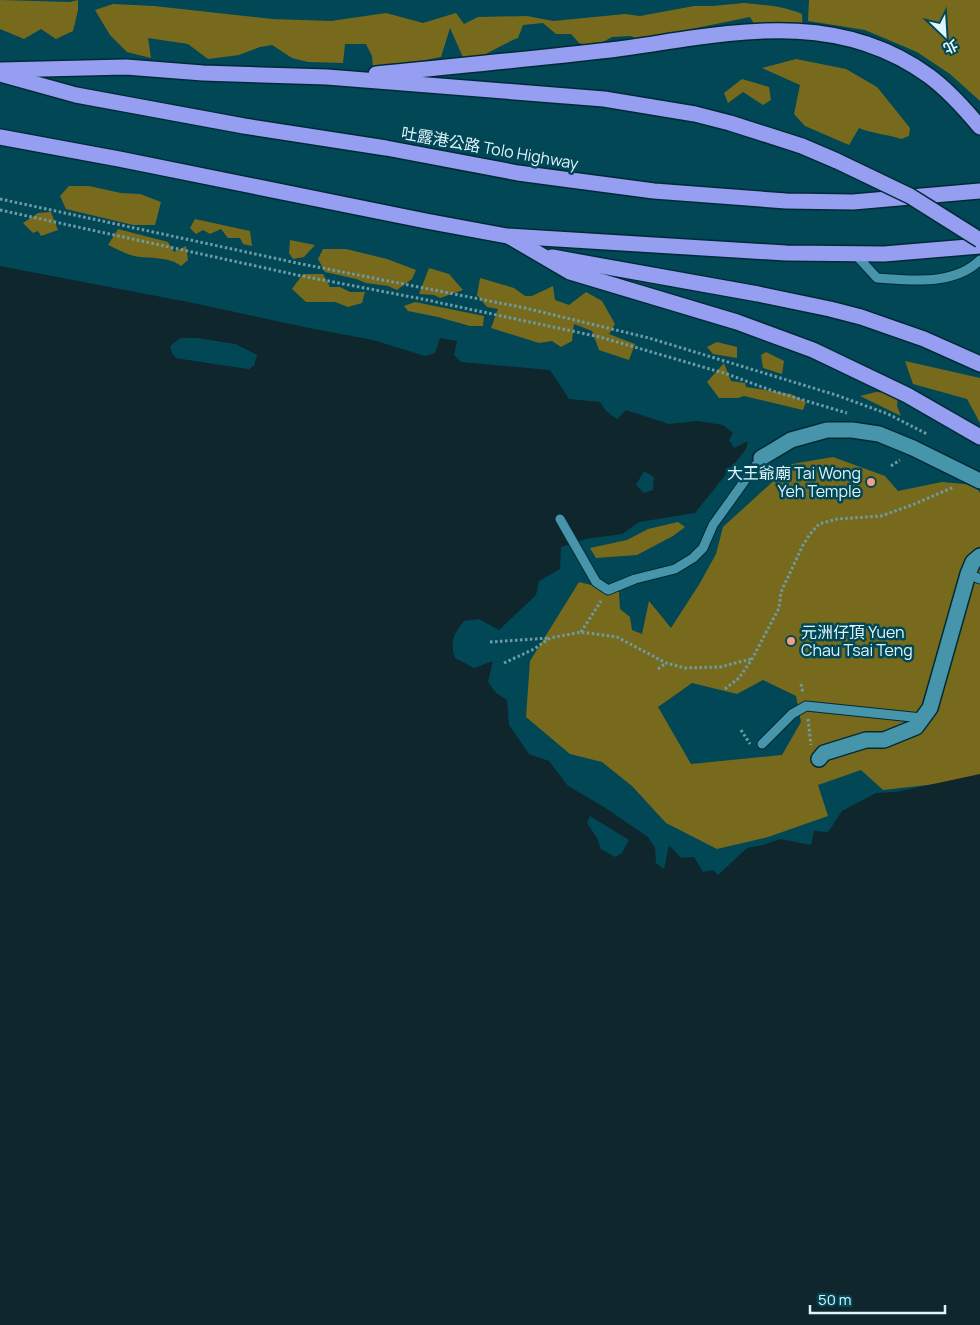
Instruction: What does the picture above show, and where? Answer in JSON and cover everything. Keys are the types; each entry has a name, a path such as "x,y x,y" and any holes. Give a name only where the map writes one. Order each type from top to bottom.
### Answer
{"highway":[{"path":"327,77 376,74 554,56 723,34 807,31 844,36 878,48 906,62 944,88 980,127"},
{"path":"0,70 126,67 203,73 327,77 559,94 654,106 738,125 802,146 837,160 910,196 980,240"},
{"name":"吐露港公路 Tolo Highway","path":"0,74 76,95 244,126 386,148 518,173 644,190 786,201 853,202 980,191"},
{"path":"0,138 135,162 507,236 786,253 892,253 980,246"},
{"path":"507,236 570,272 737,322 814,350 907,395 980,437"},
{"path":"539,255 830,309 924,339 980,364"}],"street":[{"path":"761,458 791,440 827,430 852,430 879,434 913,448 978,480"},
{"path":"819,759 824,753 866,740 884,740 916,726 930,708 974,576 973,562 980,556"}],"lane":[{"path":"855,254 877,278 928,281 970,270 980,260"},
{"path":"560,519 596,582 608,590 635,579 675,569 693,558 702,548 713,525 761,458"},
{"path":"762,744 792,714 806,706 922,718"}],"path":[{"path":"0,199 297,263 525,308 649,338 836,395 888,414 932,437"},
{"path":"0,210 297,275 422,299 600,338 727,374 773,391 849,414"},
{"path":"724,689 739,678 752,658 778,608 780,592 803,545 819,524 837,520 881,516 978,480"},
{"path":"581,632 608,590"},
{"path":"490,642 550,638 581,632 617,638 666,663 686,668 720,667 752,658"},
{"path":"504,663 534,649 550,638"},
{"path":"658,669 666,663"},
{"path":"801,684 806,706 813,762 819,759"}],"shaded area":[{"path":"0,0 70,2 78,0 78,10 73,31 56,39 41,29 24,39 0,29"},
{"path":"809,0 980,0 980,101 950,74 917,52 865,30 808,21"},
{"path":"744,3 766,5 802,14 803,37 756,27 750,17 653,39 637,39 631,36 612,37 594,47 579,43 571,34 556,34 543,23 523,25 518,38 466,64 450,28 441,57 379,69 373,67 372,56 366,44 345,44 343,63 308,62 292,58 272,45 260,47 239,55 208,59 188,44 148,38 151,58 127,52 110,35 95,10 113,4 154,6 272,19 331,21 386,13 423,23 456,13 464,24 478,17 527,16 553,21 625,14 640,16 694,6"},
{"path":"796,59 846,69 877,87 910,128 909,136 901,139 859,128 849,145 805,126 794,114 800,85 762,68"},
{"path":"742,79 769,87 771,100 763,105 743,92 728,103 724,93"},
{"path":"69,186 89,186 121,193 140,194 161,202 155,225 133,225 66,209 60,196"},
{"path":"51,212 58,230 41,236 38,231 33,233 23,223 38,213"},
{"path":"195,219 250,231 252,246 243,244 240,238 228,238 221,229 210,234 203,230 196,234 190,228"},
{"path":"118,229 168,242 174,252 186,246 188,260 181,266 165,259 134,256 125,253 108,245"},
{"path":"290,240 315,245 304,257 293,259 289,253"},
{"path":"323,249 346,249 387,259 416,270 412,279 397,290 388,286 366,283 325,272 318,259"},
{"path":"429,268 449,274 463,290 440,298 434,295 419,294"},
{"path":"303,274 323,274 330,287 340,287 350,292 365,292 362,303 348,307 335,302 306,302 292,289"},
{"path":"480,278 514,288 525,296 532,296 553,286 555,300 569,305 586,292 602,301 615,324 609,334 635,344 629,360 599,350 592,331 574,324 572,341 561,347 552,341 539,343 491,328 498,309 487,307 477,295"},
{"path":"415,302 484,316 483,326 470,326 408,311 404,306"},
{"path":"717,342 737,347 737,358 713,354 707,347"},
{"path":"766,352 784,361 782,374 763,368 761,355"},
{"path":"905,361 980,378 980,423 967,399 913,384"},
{"path":"724,363 731,381 745,383 746,387 791,394 806,402 803,410 744,396 738,398 719,398 707,382"},
{"path":"876,392 898,394 897,406 901,416 860,396"},
{"path":"833,457 885,476 898,491 942,482 975,485 980,493 980,779 883,790 861,770 818,785 828,816 768,837 717,849 666,823 632,786 602,762 570,754 526,717 530,661 579,582 619,592 620,609 630,617 632,630 642,634 649,601 671,628 716,554 723,527 792,464","holes":["763,680 796,696 801,722 782,755 691,764 658,707 692,683 737,694"]},
{"path":"678,522 685,527 673,536 637,555 596,558 590,548 627,540 648,529"}],"water":[{"path":"0,266 373,340 425,356 435,353 440,338 457,341 454,355 461,362 550,370 569,399 600,402 606,411 617,419 626,410 669,424 697,421 723,425 733,433 729,440 734,448 748,441 746,449 695,513 639,522 622,534 586,539 561,547 560,569 539,581 536,595 499,630 479,619 464,621 453,638 455,658 474,668 493,661 488,682 496,693 507,700 509,725 529,754 549,761 568,786 604,807 648,837 655,848 656,863 664,869 669,845 681,858 694,857 703,872 713,870 718,875 747,848 780,839 811,845 814,831 828,832 842,811 876,793 896,792 980,774 980,1325 0,1325","holes":["181,338 235,344 257,355 254,365 249,369 176,358 170,346","644,471 654,477 653,490 644,493 636,485","590,816 629,840 622,853 615,857 601,849 597,838 587,823"]}],"pier":[{"path":"181,338 197,338 235,344 257,355 254,365 249,369 176,358 170,346","holes":["182,340 197,340 234,347 254,357 252,364 248,366 178,356 173,347"]}],"place":[{"name":"大王爺廟 Tai Wong Yeh Temple","path":"871,482"},
{"name":"元洲仔頂 Yuen Chau Tsai Teng","path":"791,641"}]}
